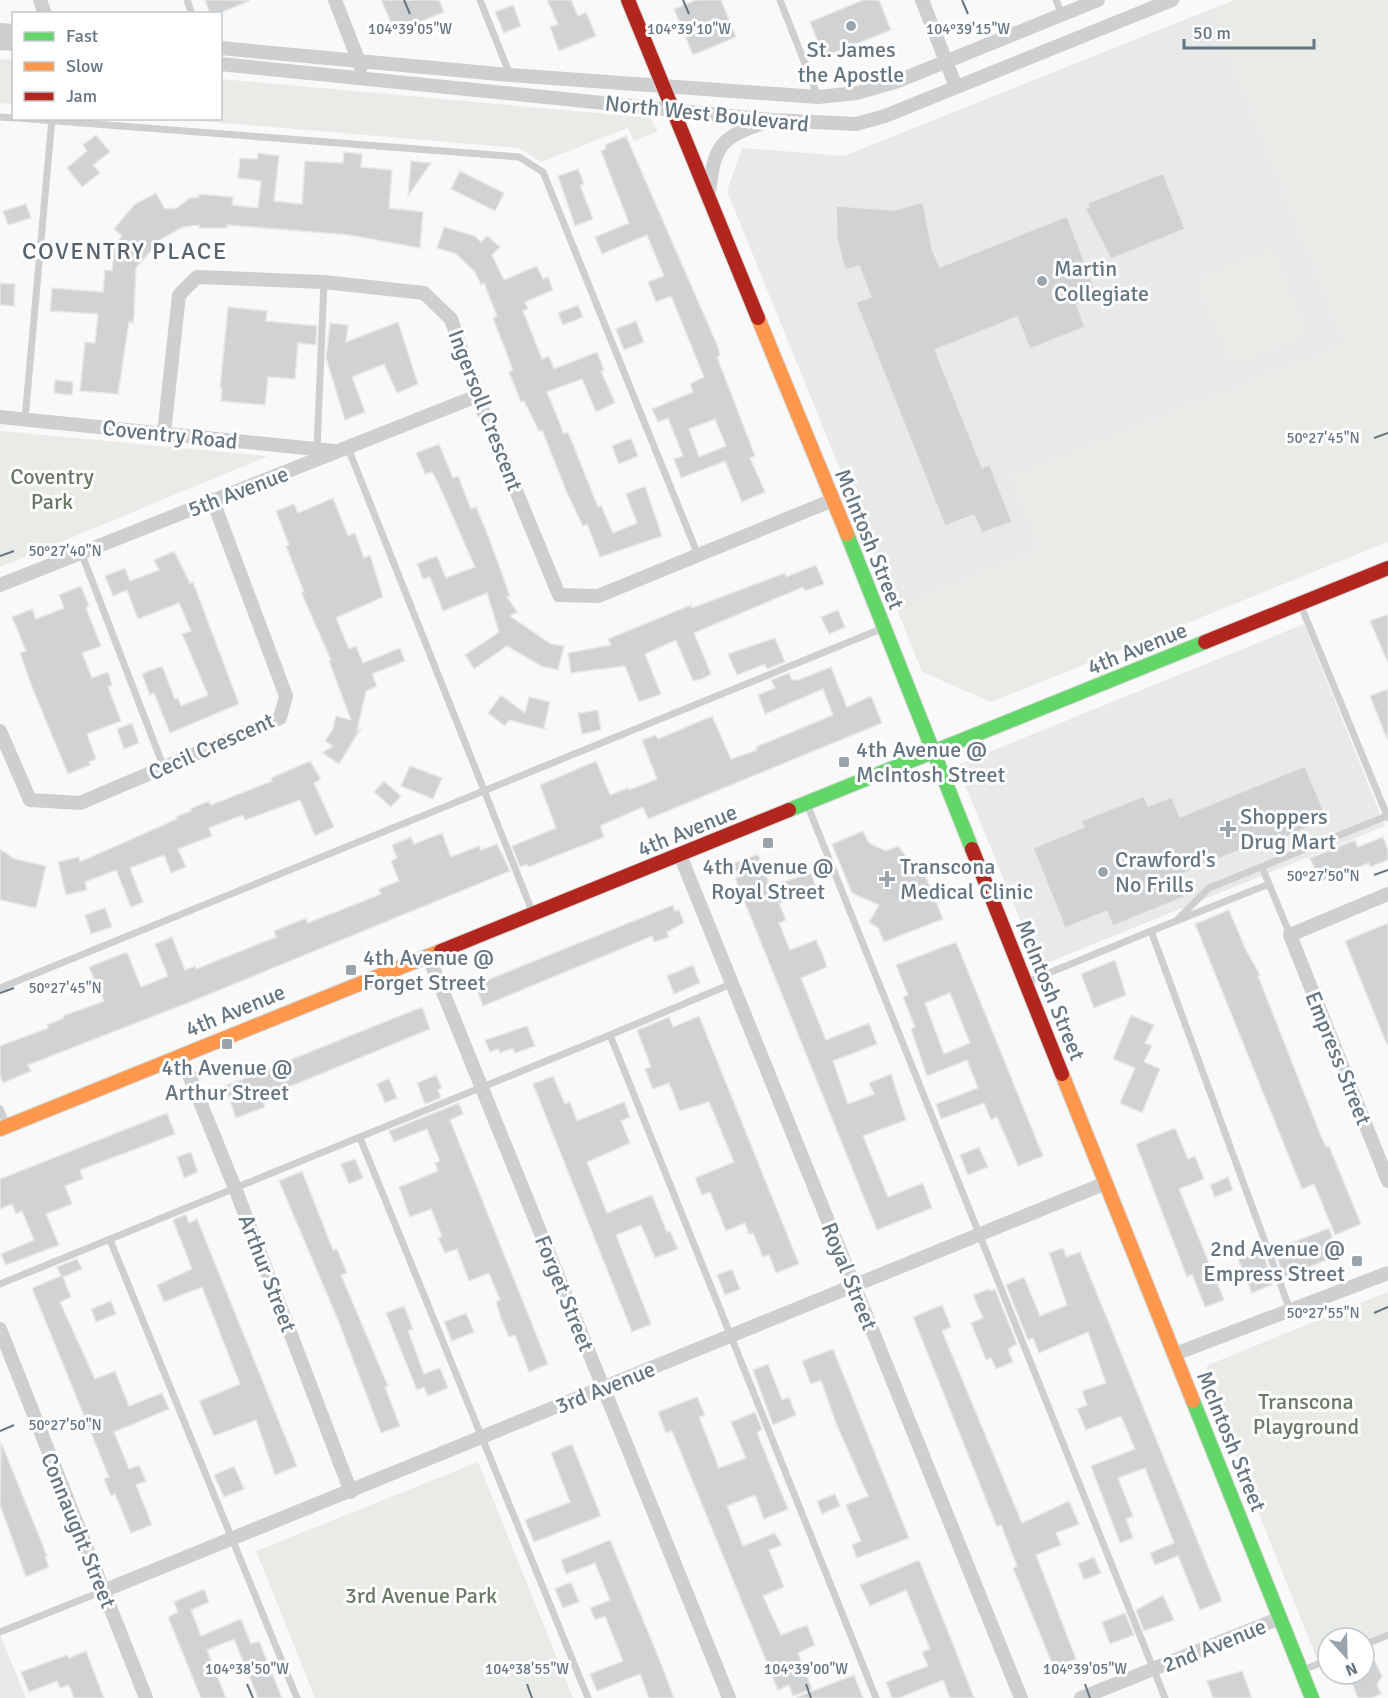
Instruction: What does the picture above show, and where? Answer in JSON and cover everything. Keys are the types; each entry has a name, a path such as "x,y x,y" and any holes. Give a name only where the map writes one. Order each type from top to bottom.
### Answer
{"street":[{"path":"335,0 360,61 361,78"},
{"name":"McIntosh Street","path":"628,0 833,500 1312,1698"},
{"path":"922,0 956,87"},
{"name":"North West Boulevard","path":"222,48 510,75 818,97 857,93 946,61 1098,0"},
{"name":"North West Boulevard","path":"222,64 771,120 856,124 885,116 1172,0"},
{"name":"McIntosh Street","path":"709,198 713,158 735,132 771,120"},
{"name":"Ingersoll Crescent","path":"164,433 179,295 197,277 324,282 424,293 451,319 477,396 559,595 598,596 833,500"},
{"name":"5th Avenue","path":"0,585 477,396"},
{"name":"Coventry Road","path":"0,417 344,450"},
{"name":"Cecil Crescent","path":"0,731 30,800 80,803 280,718 286,696 213,501"},
{"name":"4th Avenue","path":"4,1128 1388,568"},
{"name":"Royal Street","path":"680,855 1021,1698"},
{"path":"1290,935 1388,894"},
{"name":"Empress Street","path":"1290,935 1388,1182"},
{"name":"Forget Street","path":"428,956 729,1698"},
{"name":"Arthur Street","path":"181,1055 235,1188 351,1492"},
{"name":"3rd Avenue","path":"103,1591 1106,1183"},
{"path":"1175,1354 1388,1273"},
{"name":"Connaught Street","path":"0,1329 5,1357 146,1698"},
{"name":"2nd Avenue","path":"1082,1698 1280,1618"}],"lane":[{"path":"480,0 510,75"},
{"path":"780,0 818,97"},
{"path":"1056,0 1062,15"},
{"path":"25,419 52,120 519,157 543,172 698,555"},
{"path":"317,449 324,282"},
{"path":"344,450 533,914"},
{"path":"81,552 164,768"},
{"path":"1176,921 1209,888 1388,817 1300,603"},
{"path":"0,988 483,789 883,629"},
{"path":"807,804 977,1234 1165,1698"},
{"path":"1262,867 1290,935"},
{"path":"1026,982 1269,884"},
{"path":"1151,931 1290,1310"},
{"path":"0,1284 482,1090 731,984"},
{"path":"610,1035 876,1698"},
{"path":"0,1109 4,1128"},
{"path":"360,1138 588,1698"},
{"path":"110,1240 297,1698"},
{"path":"0,1632 103,1591"},
{"path":"1301,1670 1316,1664"}],"shaded area":[{"name":"Martin Collegiate","path":"1212,9 1345,344 1010,477 1040,550 896,607 727,191 742,148 844,156"},
{"path":"1304,624 1385,826 1039,966 957,765"},
{"path":"0,1635 26,1698 0,1698"}],"green space":[{"path":"1235,0 1388,0 1388,542 991,702 922,672 896,607 1040,550 1009,477 1345,344 1212,9"},
{"path":"0,59 12,60 12,104 0,103"},
{"path":"222,79 650,118 658,131 634,141 628,128 541,162 519,148 190,120 222,120"},
{"path":"1273,248 1308,335 1231,366 1195,279"},
{"name":"Coventry Park","path":"0,431 268,456 0,567"},
{"name":"Transcona Playground","path":"1388,1292 1388,1631 1376,1636 1376,1626 1316,1626 1316,1656 1203,1374 1208,1365"},
{"name":"3rd Avenue Park","path":"478,1462 573,1698 315,1698 256,1551"}],"building":[{"path":"205,0 249,0 222,12 209,12"},
{"path":"381,0 439,0 444,12 395,32"},
{"path":"547,0 571,0 578,16 586,12 596,36 559,51 550,27 558,24"},
{"path":"696,0 721,0 736,37 693,55 674,9"},
{"name":"St. James the Apostle","path":"863,0 879,0 891,30 824,57 810,22"},
{"path":"513,5 521,26 504,33 495,12"},
{"path":"96,135 110,152 93,165 100,173 82,187 67,168 87,151 83,145"},
{"path":"626,136 718,347 720,356 717,357 755,456 750,458 765,492 742,502 725,461 681,478 674,459 683,456 668,418 658,422 652,409 693,392 690,384 704,377 671,296 656,302 648,282 664,276 647,235 602,254 595,237 629,223 601,151 606,149 605,145","holes":["715,419 726,446 699,457 689,429"]},
{"path":"344,152 362,154 361,167 392,170 389,208 423,212 420,248 349,235 227,225 227,228 199,228 199,225 183,227 161,239 136,268 133,323 129,322 118,394 80,391 85,342 95,343 98,314 50,311 52,288 103,292 105,270 112,271 115,244 122,236 114,229 135,204 156,193 165,209 177,208 190,198 199,197 198,194 233,197 232,205 258,208 261,181 238,178 240,158 257,159 258,153 279,156 274,201 302,204 305,161 343,163"},
{"path":"411,161 431,163 408,196"},
{"path":"578,169 584,184 580,185 593,219 575,226 558,176"},
{"path":"460,171 504,193 495,211 451,189"},
{"path":"1163,173 1185,229 1111,259 1085,208 1089,207 1088,203"},
{"path":"923,202 932,249 940,267 1067,216 1098,297 1077,305 1085,327 1030,349 1017,317 935,350 982,467 990,465 1012,522 982,533 974,515 945,526 856,302 871,297 859,266 845,270 837,239 836,206 895,210"},
{"path":"26,204 31,218 8,225 3,211"},
{"path":"444,227 475,236 481,242 487,236 500,247 492,255 504,280 537,266 543,279 548,277 553,290 525,302 528,309 523,311 542,359 549,356 554,369 597,352 604,370 601,371 615,403 596,412 582,379 547,392 564,434 568,432 598,507 601,505 613,533 637,523 626,494 645,486 662,536 600,557 587,524 583,526 567,493 542,430 539,431 524,401 521,402 509,372 513,370 493,318 497,316 484,283 481,285 475,272 456,254 437,248"},
{"path":"0,283 15,284 14,306 0,305"},
{"path":"578,305 583,317 563,325 558,313"},
{"path":"228,307 267,311 266,321 317,326 316,345 298,343 295,379 268,377 265,405 221,401 222,388 220,388"},
{"path":"636,321 644,342 624,350 616,329"},
{"path":"398,322 418,384 397,393 384,364 352,377 365,412 345,420 326,358 330,323 348,325 346,342"},
{"path":"55,380 73,382 72,395 54,393"},
{"path":"631,438 638,456 619,464 612,446"},
{"path":"439,444 453,478 458,476 471,509 476,507 489,538 510,596 507,597 517,612 510,616 551,644 564,646 558,670 541,666 507,646 474,669 465,655 499,632 487,593 443,611 430,577 423,579 417,564 437,556 446,578 475,567 439,485 432,472 425,474 416,453"},
{"path":"333,498 348,536 355,533 364,558 370,555 383,597 336,618 349,649 356,646 363,663 400,648 405,661 372,674 377,686 366,691 357,731 361,728 339,764 322,753 333,746 325,741 333,729 336,716 351,720 329,661 331,660 301,592 304,592 286,546 289,545 276,511 294,504 298,513"},
{"path":"174,551 190,583 193,582 239,704 170,733 154,693 150,695 142,674 162,666 175,699 178,698 181,706 208,695 182,634 191,631 179,603 138,619 127,590 113,596 105,576 125,568 130,581 159,570 154,560"},
{"path":"816,565 824,584 805,591 803,587 694,633 711,674 702,679 693,681 676,640 645,654 661,694 639,702 625,666 571,673 568,653 611,645 608,639 691,605 692,608 785,573 786,577"},
{"path":"81,586 89,606 86,608 101,646 82,653 92,678 108,672 112,685 108,687 121,721 87,734 96,759 89,762 90,765 68,774 32,687 20,653 26,651 12,617 32,609 36,619 64,608 59,595"},
{"path":"838,610 845,627 829,634 821,617"},
{"path":"1388,614 1388,663 1370,621"},
{"path":"775,638 785,662 767,669 765,664 737,675 728,654"},
{"path":"831,667 847,707 871,696 882,723 648,819 643,807 600,826 604,837 528,867 527,864 520,867 512,846 556,828 540,785 596,761 610,795 657,779 642,740 656,735 658,739 712,716 731,759 757,750 756,747 833,715 823,689 765,714 758,695 775,688 771,680 789,673 792,680 798,680"},
{"path":"1388,689 1388,739 1387,739 1370,696"},
{"path":"501,695 525,713 529,697 550,702 544,727 548,730 509,720 505,726 488,713"},
{"path":"598,710 601,730 582,734 578,713"},
{"path":"132,723 139,743 124,749 117,729"},
{"path":"310,761 321,779 314,783 334,827 315,836 300,800 245,820 243,815 209,828 212,836 178,849 186,867 171,873 164,855 130,868 143,902 131,907 116,870 85,882 87,890 66,895 58,862 79,857 80,862 177,819 176,817 191,811 190,809 209,801 211,805 272,781 271,778"},
{"path":"410,766 442,778 433,799 401,786"},
{"path":"1305,766 1327,819 1282,839 1280,834 1176,876 1184,897 1113,926 1107,911 1065,928 1033,848 1084,827 1081,821 1144,796 1148,806 1172,797 1180,817"},
{"path":"384,781 401,796 391,807 374,792"},
{"name":"Transcona Medical Clinic","path":"863,831 869,843 886,851 898,846 908,859 921,865 943,919 884,942 878,928 869,922 879,905 852,893 832,844"},
{"path":"442,833 451,857 479,846 481,850 497,844 510,871 190,1002 28,1065 31,1071 3,1083 0,1075 0,1046 48,1028 47,1025 64,1018 63,1016 104,1001 89,967 127,952 141,987 168,976 155,944 172,937 185,970 195,966 196,969 276,937 274,931 306,918 308,923 381,894 379,889 399,881 391,861 397,858 392,845 411,837 414,844"},
{"path":"1383,837 1388,850 1388,860 1370,867 1369,863 1320,882 1310,858 1355,840 1358,847"},
{"path":"0,849 15,859 46,866 36,908 0,900"},
{"path":"758,854 770,886 811,873 817,891 779,903 786,920 779,923 790,950 816,940 822,953 827,967 801,978 826,1040 869,1023 877,1044 833,1061 848,1104 874,1094 869,1083 891,1074 906,1120 863,1136 888,1197 923,1183 932,1208 877,1230 735,878 738,877 733,864"},
{"path":"673,905 675,911 679,910 684,923 667,932 669,937 654,942 652,936 483,1006 475,985"},
{"path":"105,908 112,927 91,934 85,915"},
{"path":"1229,910 1246,950 1260,975 1258,976 1321,1136 1326,1147 1329,1146 1361,1224 1335,1235 1314,1184 1302,1189 1195,924"},
{"path":"1388,923 1388,1044 1387,1045 1345,941"},
{"path":"956,942 1043,1156 1018,1166 997,1117 991,1120 984,1103 941,1119 936,1104 978,1088 967,1060 927,1076 911,1029 915,1027 903,997 908,995 896,965","holes":["950,993 970,1043 944,1054 925,1003"]},
{"path":"1115,960 1126,995 1094,1008 1081,974"},
{"path":"693,965 700,983 674,994 667,976"},
{"path":"422,1007 430,1029 262,1098 265,1107 236,1118 225,1086"},
{"path":"1131,1015 1154,1025 1145,1043 1152,1046 1144,1062 1160,1069 1142,1113 1120,1103 1135,1068 1113,1059"},
{"path":"699,1016 799,1264 776,1273 769,1255 763,1257 753,1233 749,1234 745,1223 726,1231 710,1192 702,1195 695,1178 734,1162 709,1102 680,1111 669,1083 653,1089 645,1069 651,1067 637,1030 669,1017 673,1027"},
{"path":"527,1026 535,1046 515,1053 513,1048 500,1053 498,1049 490,1052 485,1040"},
{"path":"436,1075 442,1088 438,1090 441,1098 425,1104 417,1083"},
{"path":"553,1076 565,1104 570,1102 577,1121 624,1102 630,1117 621,1121 630,1143 587,1162 607,1213 652,1195 667,1232 670,1231 678,1249 655,1258 641,1225 616,1235 651,1324 632,1332 533,1084"},
{"path":"389,1078 397,1098 385,1103 377,1084"},
{"path":"459,1103 463,1114 450,1120 548,1364 529,1372 515,1335 509,1337 501,1318 496,1302 500,1300 489,1273 469,1281 457,1249 445,1253 438,1238 442,1236 431,1209 410,1217 399,1187 438,1171 435,1163 440,1161 427,1129 394,1142 389,1131"},
{"path":"167,1113 175,1134 80,1170 83,1179 65,1186 72,1204 46,1214 59,1245 6,1265 1,1254 34,1240 22,1211 16,1214 12,1204 0,1209 0,1179"},
{"path":"1175,1128 1188,1159 1195,1156 1204,1179 1179,1189 1224,1300 1205,1307 1192,1274 1187,1277 1136,1144"},
{"path":"979,1147 988,1167 968,1175 960,1155"},
{"path":"191,1152 198,1172 184,1178 177,1157"},
{"path":"355,1159 363,1178 349,1184 341,1164"},
{"path":"302,1171 333,1250 337,1249 347,1273 341,1275 388,1386 385,1387 400,1426 381,1433 338,1320 279,1181"},
{"path":"1228,1177 1233,1190 1215,1197 1210,1185"},
{"path":"186,1214 189,1223 197,1219 297,1466 275,1475 256,1420 214,1436 199,1401 240,1384 202,1287 164,1302 157,1285 192,1269 173,1220"},
{"path":"1329,1228 1339,1255 1284,1277 1274,1250"},
{"path":"1063,1248 1066,1257 1080,1252 1222,1601 1200,1610 1178,1556 1155,1565 1150,1553 1174,1543 1145,1468 1118,1478 1133,1516 1126,1519 1133,1538 1120,1543 1091,1466 1135,1449 1121,1416 1086,1430 1077,1409 1087,1405 1082,1391 1106,1383 1088,1332 1039,1353 1033,1338 1028,1340 1006,1285 1024,1277 1040,1316 1067,1305 1049,1253"},
{"path":"1258,1251 1260,1255 1263,1254 1273,1281 1272,1285 1252,1293 1238,1259"},
{"path":"77,1259 82,1269 63,1277 71,1297 60,1302 95,1379 115,1371 129,1406 162,1393 169,1409 114,1432 129,1469 139,1465 146,1481 136,1485 152,1525 131,1533 115,1494 111,1496 104,1479 109,1477 32,1288 61,1276 57,1267"},
{"path":"732,1269 740,1289 725,1295 717,1275"},
{"path":"989,1289 990,1291 995,1289 1017,1344 1008,1349 1013,1362 996,1369 991,1358 986,1360 971,1323 983,1318 973,1295"},
{"path":"111,1301 116,1314 96,1322 91,1309"},
{"path":"942,1305 951,1327 942,1331 1022,1523 1069,1501 1079,1524 1056,1533 1061,1545 1036,1555 1076,1659 1054,1668 1013,1568 1017,1566 1001,1525 997,1527 913,1317"},
{"path":"404,1306 413,1329 408,1331 424,1374 440,1368 448,1388 428,1396 424,1387 417,1390 386,1313"},
{"path":"466,1313 474,1332 452,1341 444,1322"},
{"path":"833,1349 909,1538 857,1558 852,1545 861,1541 846,1505 868,1496 836,1423 821,1380 811,1384 802,1361"},
{"path":"768,1364 782,1400 789,1397 796,1415 773,1425 753,1370"},
{"path":"697,1397 705,1415 699,1417 719,1468 746,1458 731,1422 755,1412 762,1429 757,1433 788,1509 764,1519 755,1495 727,1506 743,1546 775,1533 782,1545 769,1550 784,1587 763,1596 781,1635 807,1625 815,1645 798,1653 812,1689 793,1696 789,1685 778,1690 672,1431 666,1433 658,1412"},
{"path":"1,1442 47,1556 45,1557 49,1567 26,1577 0,1505"},
{"path":"572,1444 601,1516 534,1542 525,1520 570,1502 551,1453"},
{"path":"234,1466 244,1489 224,1497 214,1475"},
{"path":"835,1494 840,1506 822,1514 817,1501"},
{"path":"610,1540 674,1698 649,1698 640,1674 597,1691 590,1674 623,1661 605,1616 595,1620 590,1608 610,1600 595,1563 566,1574 561,1560"},
{"path":"1094,1557 1101,1573 1084,1580 1078,1564"},
{"path":"919,1560 974,1698 950,1698 943,1680 899,1698 892,1698 886,1682 928,1666 922,1652 930,1649 906,1590 870,1606 860,1585"},
{"path":"571,1582 579,1602 563,1608 555,1589"},
{"path":"204,1589 209,1602 191,1610 201,1636 241,1619 251,1644 259,1641 282,1698 258,1698 234,1639 207,1650 226,1698 201,1698 168,1617 178,1612 174,1602"},
{"path":"1163,1595 1174,1620 1144,1631 1136,1610"},
{"path":"1125,1613 1134,1635 1110,1644 1102,1622"},
{"path":"86,1651 104,1698 74,1698 69,1685 60,1688 57,1681 29,1692 21,1672 67,1655 69,1658"},
{"path":"1376,1663 1382,1676 1377,1685 1381,1694 1371,1698 1358,1698 1353,1686 1376,1686"},
{"path":"1242,1671 1252,1698 1213,1698 1207,1681"},
{"path":"854,1675 863,1698 797,1698 797,1697"}],"traffic: fast":[{"path":"847,534 972,849"},
{"path":"789,810 1205,642"},
{"path":"1193,1401 1312,1698"}],"traffic: slow":[{"path":"758,318 847,534"},
{"path":"0,1129 441,951"},
{"path":"1062,1074 1193,1401"}],"traffic: jam":[{"path":"628,0 758,318"},
{"path":"1205,642 1388,568"},
{"path":"441,951 789,810"},
{"path":"972,849 1062,1074"}],"place":[{"name":"St. James the Apostle","path":"851,26"},
{"name":"Martin Collegiate","path":"1042,281"},
{"name":"4th Avenue @ McIntosh Street","path":"844,762"},
{"name":"Shoppers Drug Mart","path":"1228,829"},
{"name":"4th Avenue @ Royal Street","path":"768,843"},
{"name":"Crawford's No Frills","path":"1103,872"},
{"name":"Transcona Medical Clinic","path":"887,879"},
{"name":"4th Avenue @ Forget Street","path":"351,970"},
{"name":"4th Avenue @ Arthur Street","path":"227,1044"},
{"name":"2nd Avenue @ Empress Street","path":"1357,1261"}],"district":[{"name":"COVENTRY PLACE","path":"125,251"}]}
